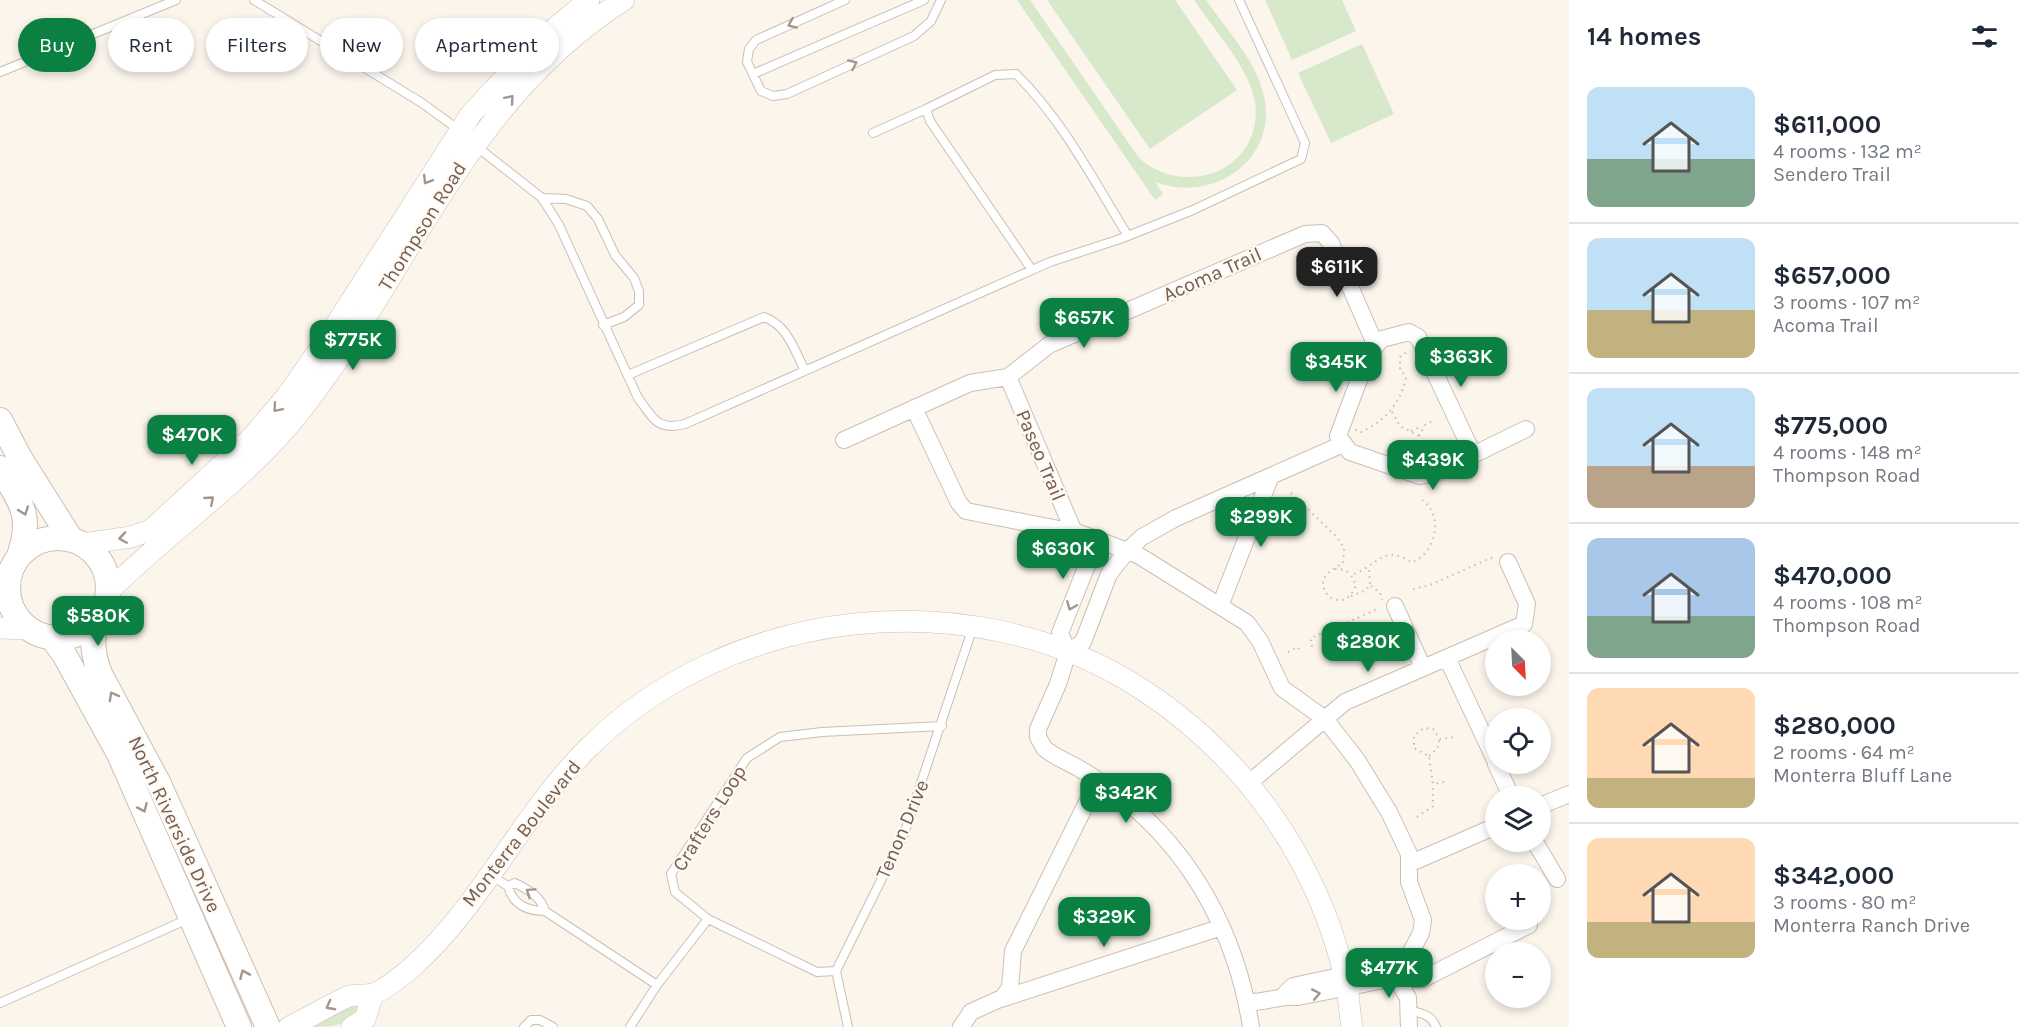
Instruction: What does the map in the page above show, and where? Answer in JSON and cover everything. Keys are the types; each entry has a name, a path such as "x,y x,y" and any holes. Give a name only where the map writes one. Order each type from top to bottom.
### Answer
{"main road":[{"path":"0,420 21,460 77,542"},
{"path":"0,468 24,509 27,521 9,571 7,590 10,605 18,619 29,629 52,638 76,635 96,621"},
{"path":"9,571 29,546 57,537 77,542 93,551 105,570 108,592"},
{"name":"North Riverside Drive","path":"108,592 105,608 96,621 92,637 95,661 155,775 267,1027"},
{"name":"North Riverside Drive","path":"52,638 64,654 119,754 239,1027"}],"street":[{"name":"Thompson Road","path":"77,542 130,537 151,530 302,410 343,351 467,138 490,92 530,49 589,0"},
{"name":"Thompson Road","path":"467,138 551,57 624,0"},
{"name":"Acoma Trail","path":"844,440 970,383 1008,377 1049,345 1305,234 1322,233 1331,243 1376,346"},
{"path":"1473,454 1418,337 1409,332 1396,333 1382,339 1370,353 1338,436 1350,452 1419,476 1436,473 1526,429"},
{"name":"Paseo Trail","path":"1008,377 1074,532"},
{"path":"914,408 958,502 966,511 1074,532 1127,551 1247,622 1282,688 1325,719 1374,786 1400,836 1411,863 1409,882 1423,916 1423,925 1398,974"},
{"path":"1251,1027 1247,1002 1234,956 1203,889 1174,849 1141,814 1098,780 1047,751 1038,737 1039,723 1058,684 1068,652 1083,642 1109,574 1127,551 1142,537 1176,518 1343,444"},
{"name":"Thompson Road","path":"108,592 258,445"},
{"path":"1220,606 1270,478"},
{"path":"1068,652 1060,633 1097,540"},
{"path":"1249,783 1346,702 1524,624 1527,604 1503,558"},
{"path":"1083,576 1105,585"},
{"path":"1388,605 1423,668"},
{"name":"Monterra Boulevard","path":"289,1027 350,995 373,994 407,971 434,947 553,787 599,738 648,700 707,665 794,634 860,622 923,621 974,626 1019,636 1068,652 1113,673 1161,702 1204,736 1249,783 1277,820 1305,868 1327,919 1346,981 1352,1027"},
{"path":"0,628 29,629"},
{"path":"1447,658 1485,739"},
{"path":"961,1027 971,1012 1005,995 1010,988 1013,951 1098,780"},
{"path":"1551,801 1569,794"},
{"path":"1411,863 1485,831"},
{"path":"1541,852 1557,879"},
{"path":"995,1000 1222,927"},
{"path":"1398,974 1411,979 1427,978 1519,930"},
{"path":"1247,1002 1256,1003 1284,995 1293,986 1346,981 1382,967 1394,969 1398,974 1400,984 1408,998 1409,1027"},
{"path":"352,1027 365,1018 373,994"}],"lane":[{"path":"0,72 176,0"},
{"path":"254,0 422,103 543,198 558,225 638,398 657,423 668,428 685,424 804,369 1032,270 1193,210 1301,159 1305,143 1239,0"},
{"path":"845,0 756,40 749,49 747,62 761,91 773,96 786,94 914,36 931,21 941,0"},
{"path":"753,75 924,0"},
{"path":"873,133 995,75 1016,74 1034,91 1076,152 1128,236"},
{"path":"926,109 930,121 1032,270"},
{"path":"543,198 566,199 588,206 598,219 615,255 634,278 639,291 639,305 624,317 603,325"},
{"path":"627,375 764,317 775,321 788,336 804,369"},
{"name":"Tenon Drive","path":"836,971 904,834 974,626"},
{"name":"Crafters Loop","path":"836,971 817,972 708,919 675,892 670,874 747,758 780,737 822,732 942,726"},
{"path":"489,874 508,886 510,896 530,911 545,911 657,985"},
{"path":"508,886 515,883 542,900 545,911"},
{"path":"0,1003 192,918"},
{"path":"630,1027 657,985 708,919"},
{"path":"836,971 848,1027"},
{"path":"1409,1010 1423,1013 1434,1020 1436,1027"},
{"path":"524,1027 531,1020 540,1020 553,1027"}],"path":[{"path":"1353,429 1361,432 1392,412 1406,378 1400,368 1400,357 1414,348"},
{"path":"1392,412 1400,426 1419,436"},
{"path":"1410,432 1435,420"},
{"path":"1422,465 1418,457 1419,436 1425,425"},
{"path":"1291,493 1337,537 1344,548 1343,562 1326,575 1324,589 1328,597 1335,600 1365,591 1370,586 1369,569"},
{"path":"1352,575 1369,569 1382,556 1394,555 1413,562 1420,559 1431,542 1436,526 1433,511 1422,500"},
{"path":"1413,589 1431,585 1503,558"},
{"path":"1334,569 1345,570 1352,575 1356,585 1349,597"},
{"path":"1312,647 1311,638 1388,605 1380,593 1370,586"},
{"path":"1358,617 1362,625"},
{"path":"1288,652 1298,647 1300,653"},
{"path":"1424,728 1433,729 1440,739 1437,749 1429,756 1422,755 1414,748 1413,741 1417,731 1424,728"},
{"path":"1440,739 1456,737"},
{"path":"1417,817 1433,806 1429,756"},
{"path":"1433,784 1444,782"}],"green space":[{"path":"1017,0 1030,0 1139,158 1158,170 1178,176 1199,176 1218,171 1235,160 1247,145 1255,125 1255,102 1246,76 1194,0 1206,0 1246,55 1262,89 1266,113 1263,135 1253,153 1239,169 1221,180 1200,186 1178,187 1155,182 1163,194 1155,200"},
{"path":"1047,0 1175,0 1237,90 1150,149"},
{"path":"1265,0 1342,0 1356,31 1292,60"},
{"path":"1362,44 1394,114 1331,143 1298,73"},
{"path":"357,1005 360,1010 343,1023 309,1027 345,1006"}]}
